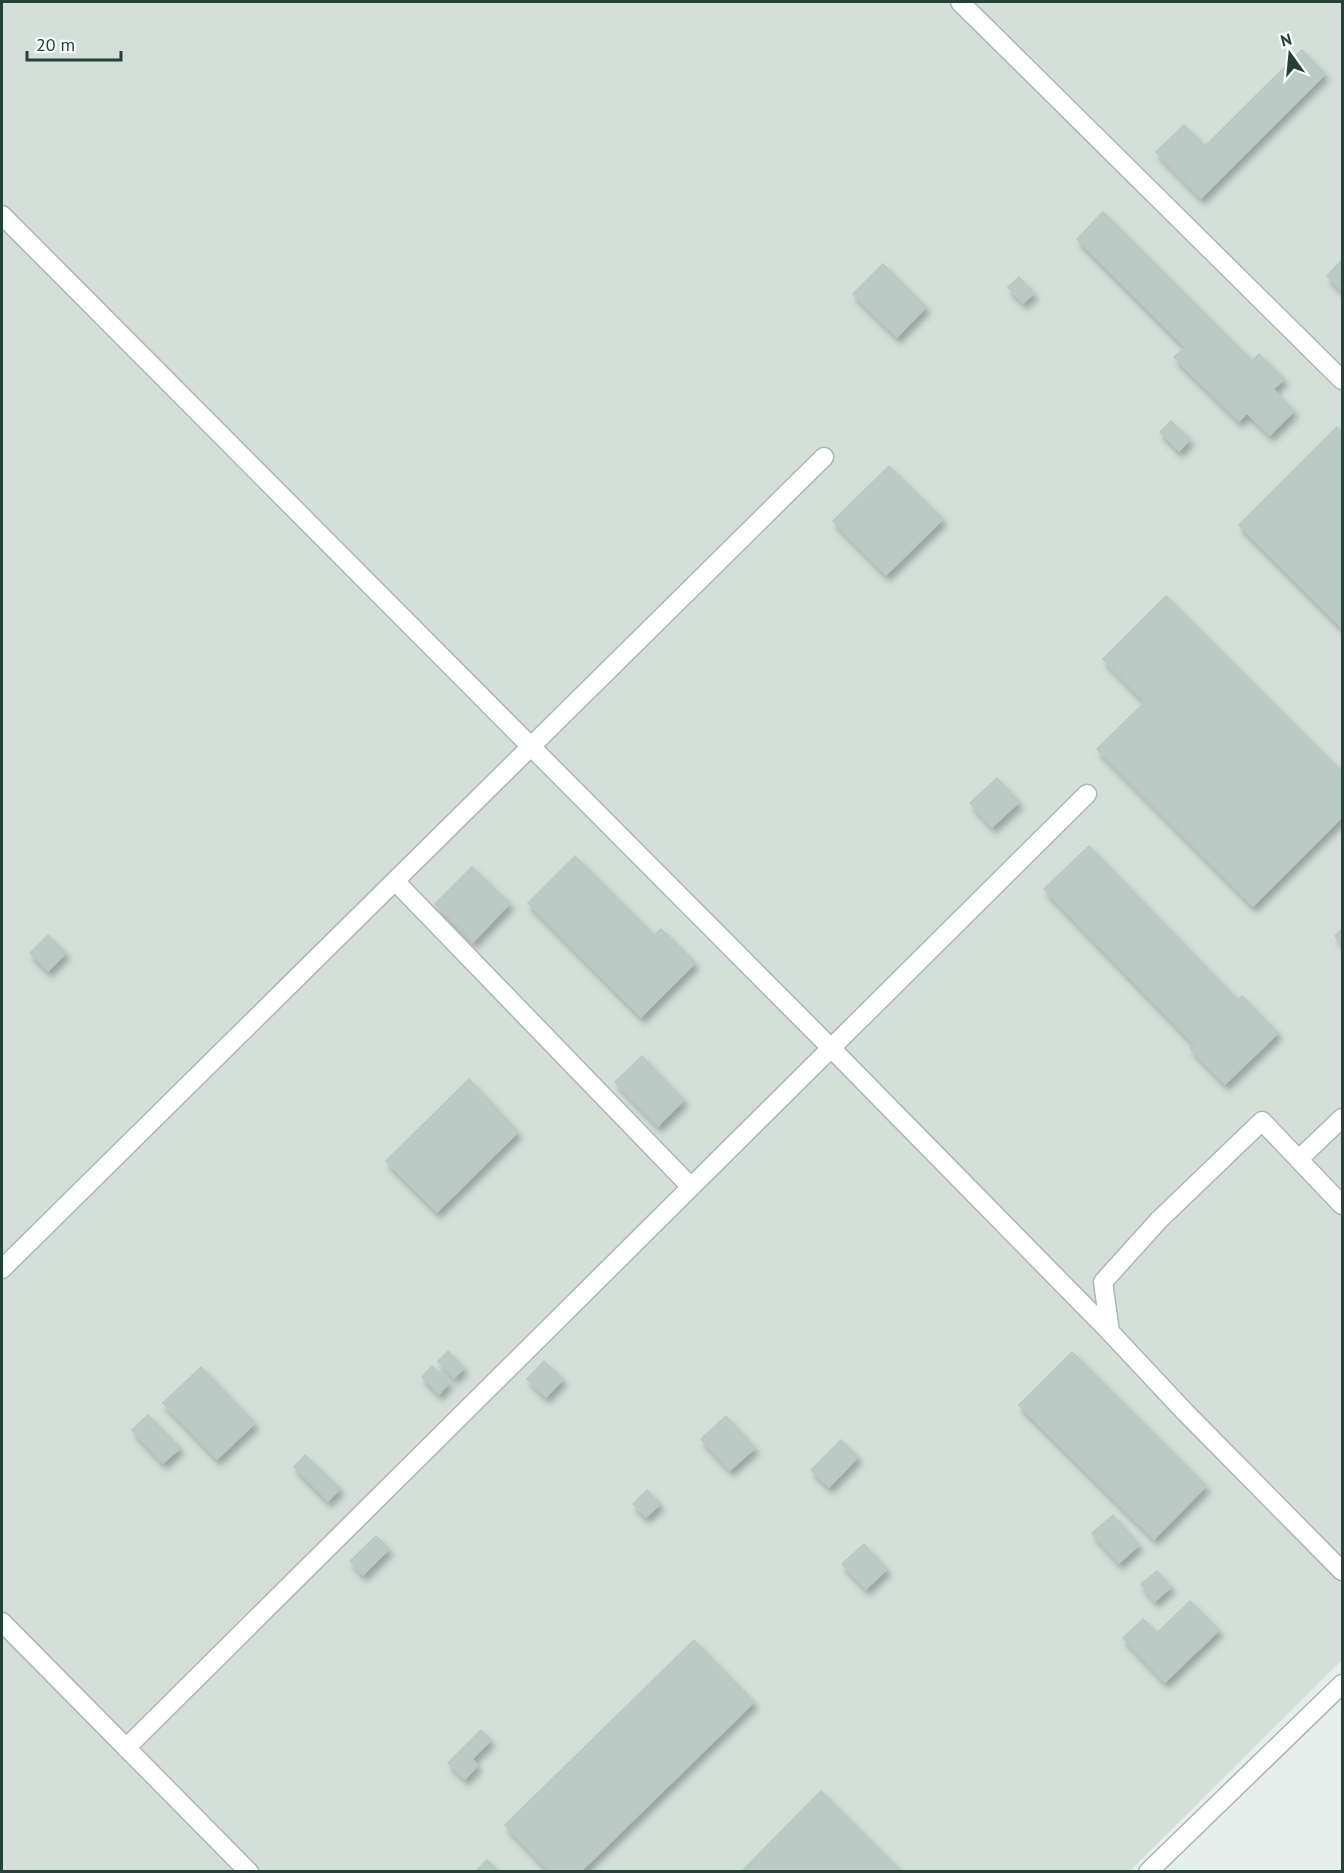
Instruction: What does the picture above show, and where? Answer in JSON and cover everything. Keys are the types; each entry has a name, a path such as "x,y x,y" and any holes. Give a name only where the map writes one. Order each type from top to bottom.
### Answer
{"lane":[{"path":"960,2 1342,380"},
{"path":"2,215 831,1048 1342,1571"},
{"path":"2,1269 824,457"},
{"path":"126,1748 1087,794"},
{"path":"395,881 691,1187"},
{"path":"1299,1160 1342,1118"},
{"path":"1110,1332 1103,1282 1159,1220 1262,1121 1342,1205"},
{"path":"2,1622 249,1872"},
{"path":"1148,1872 1342,1684"}],"shaded area":[{"path":"2,2 1342,2 1342,1660 1130,1871 2,1872"}],"building":[{"path":"1302,50 1325,74 1201,198 1156,152 1184,125 1205,146"},
{"path":"1103,212 1252,361 1259,354 1284,379 1273,389 1294,411 1270,435 1247,413 1239,421 1174,357 1185,347 1077,239"},
{"path":"1342,260 1342,291 1327,276"},
{"path":"883,264 926,307 897,337 853,294"},
{"path":"1019,277 1034,293 1023,303 1008,287"},
{"path":"1171,421 1190,439 1179,451 1160,432"},
{"path":"1337,427 1342,432 1342,628 1239,525"},
{"path":"889,466 943,519 886,575 833,521"},
{"path":"1166,596 1342,772 1342,817 1253,906 1097,749 1145,702 1103,659"},
{"path":"997,778 1019,802 992,827 970,803"},
{"path":"1089,846 1238,1000 1242,996 1278,1033 1225,1084 1190,1048 1195,1045 1044,889"},
{"path":"575,856 654,935 661,929 695,963 641,1017 528,903"},
{"path":"472,867 510,903 473,942 435,904"},
{"path":"1342,929 1342,943 1335,936"},
{"path":"48,935 66,953 48,971 30,953"},
{"path":"642,1056 684,1100 658,1126 615,1082"},
{"path":"469,1079 518,1132 437,1212 386,1161"},
{"path":"448,1351 464,1368 454,1378 438,1361"},
{"path":"1072,1352 1206,1486 1154,1539 1019,1405"},
{"path":"544,1361 563,1379 546,1397 527,1379"},
{"path":"432,1366 449,1383 439,1394 422,1377"},
{"path":"201,1367 255,1423 217,1459 163,1403"},
{"path":"148,1415 180,1448 163,1463 132,1430"},
{"path":"726,1416 755,1448 730,1470 701,1439"},
{"path":"841,1440 858,1457 829,1487 811,1470"},
{"path":"305,1455 340,1488 328,1501 294,1467"},
{"path":"647,1490 660,1504 646,1517 633,1504"},
{"path":"1113,1515 1139,1545 1119,1563 1092,1533"},
{"path":"376,1536 389,1549 363,1575 350,1561"},
{"path":"864,1544 887,1569 866,1589 842,1564"},
{"path":"1157,1571 1171,1587 1155,1601 1141,1584"},
{"path":"1190,1601 1219,1630 1165,1682 1123,1638 1143,1619 1157,1633"},
{"path":"694,1640 754,1702 580,1872 550,1872 505,1825"},
{"path":"481,1730 491,1740 472,1759 478,1765 465,1779 448,1763"},
{"path":"821,1791 902,1872 741,1872"},
{"path":"487,1860 499,1872 475,1872"}]}
